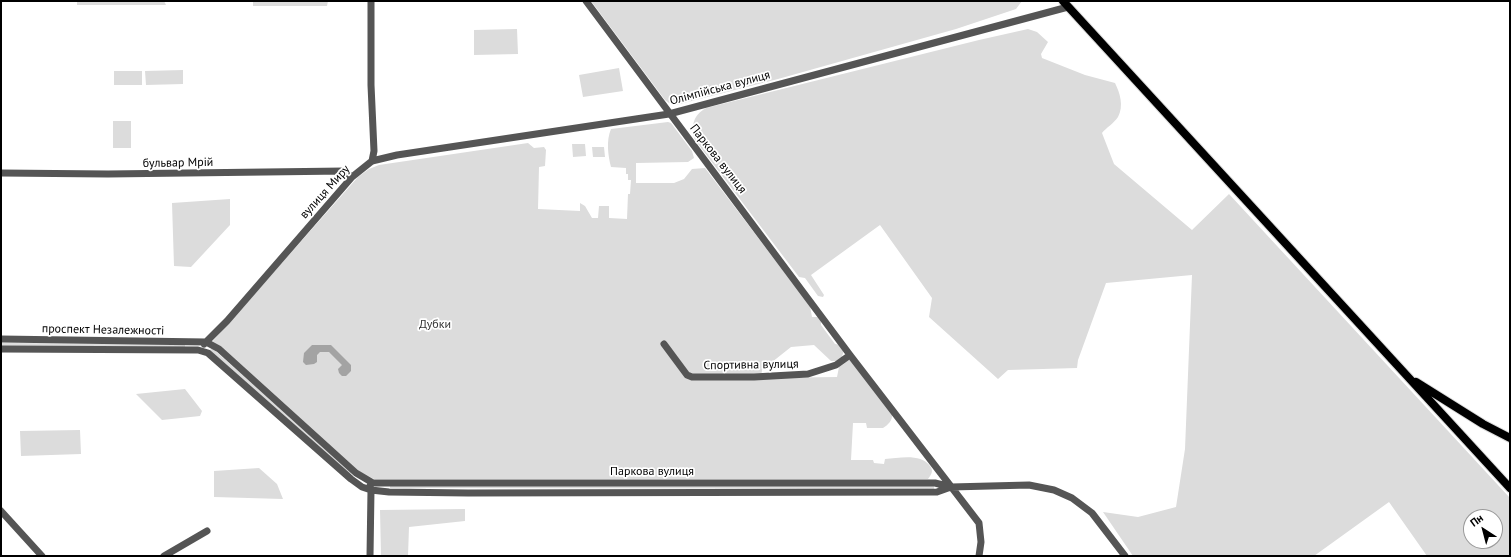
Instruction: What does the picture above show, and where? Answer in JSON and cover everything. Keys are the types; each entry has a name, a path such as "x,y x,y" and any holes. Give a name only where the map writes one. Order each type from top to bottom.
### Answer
{"main road":[{"path":"1065,4 1510,488"},
{"path":"1410,379 1482,424 1510,438"}],"street":[{"path":"371,1 371,85 374,151 372,161"},
{"name":"Паркова вулиця","path":"586,1 669,114 951,487"},
{"name":"Олімпійська вулиця","path":"372,161 397,155 669,114 1065,4"},
{"name":"вулиця Миру","path":"198,350 227,321 352,177 372,161"},
{"name":"бульвар Мрій","path":"1,173 108,174 344,171 352,177"},
{"name":"проспект Незалежності","path":"1,339 206,342"},
{"name":"Паркова вулиця","path":"206,342 219,349 356,473 373,483 935,483 951,487"},
{"name":"Спортивна вулиця","path":"664,344 688,375 692,377 754,377 808,374 836,366 850,355"},
{"name":"проспект Незалежності","path":"1,349 198,350"},
{"path":"198,350 212,356 350,479 362,487 371,490"},
{"path":"368,480 371,490 370,556"},
{"path":"951,487 1029,485 1054,490 1072,498 1092,512 1125,556"},
{"path":"951,487 979,524 981,542 979,556"},
{"name":"Паркова вулиця","path":"371,490 389,492 468,493 937,492 951,487"},
{"path":"1,512 42,556"},
{"path":"164,556 207,531"}],"green space":[{"path":"77,1 164,1 166,5 77,5"},
{"path":"253,1 328,1 327,6 253,6"},
{"path":"591,1 1022,1 1016,9 956,29 778,79 676,105 665,100"},
{"path":"517,29 518,54 474,55 474,30"},
{"path":"1028,29 1037,32 1048,42 1041,54 1042,58 1085,75 1115,83 1121,100 1120,113 1102,133 1114,164 1192,230 1229,194 1510,498 1510,556 1427,556 1389,502 1314,556 1133,556 1103,512 1138,517 1176,507 1185,449 1192,275 1106,283 1078,360 1077,368 1008,370 998,379 929,317 932,298 880,225 811,275 824,295 823,297 818,296 805,278 799,277 695,140 693,126 695,118 706,108 979,40"},
{"path":"619,68 623,91 583,97 579,75"},
{"path":"183,70 183,84 146,85 145,71"},
{"path":"114,71 142,71 142,85 114,85"},
{"path":"113,121 131,121 131,148 113,148"},
{"name":"Дубки","path":"668,122 671,123 692,151 694,158 688,162 636,163 636,183 674,183 684,179 692,169 705,168 810,306 812,317 818,317 821,321 821,325 835,344 841,345 844,350 842,357 836,361 831,361 814,345 791,347 762,370 761,378 837,377 839,367 847,360 851,360 892,414 892,418 883,428 867,428 866,423 853,423 851,460 873,460 874,463 884,464 885,459 909,457 921,459 930,466 932,470 932,473 928,479 374,479 360,472 212,342 358,177 369,169 379,165 528,143 534,148 544,147 546,150 545,166 539,167 538,209 580,211 580,203 585,206 592,218 598,218 599,206 609,206 609,218 627,219 628,194 630,194 631,180 628,180 626,168 611,167 608,138 611,129"},
{"path":"572,144 585,144 586,156 573,157"},
{"path":"592,147 604,147 605,157 593,157"},
{"path":"230,199 230,225 191,267 174,266 172,203"},
{"path":"1,343 185,344 185,347 1,346"},
{"path":"212,348 352,472 350,474 210,350"},
{"path":"185,389 202,411 200,416 162,420 136,394"},
{"path":"80,430 81,454 21,456 20,431"},
{"path":"259,468 277,484 283,499 214,497 214,471"},
{"path":"390,485 934,486 934,489 390,488"},
{"path":"465,509 465,521 409,527 408,556 381,556 380,510"}],"shaded area":[{"path":"312,345 331,345 351,365 351,371 346,376 342,376 338,369 342,365 329,352 320,352 317,355 317,362 306,365 303,362 304,353"}]}
